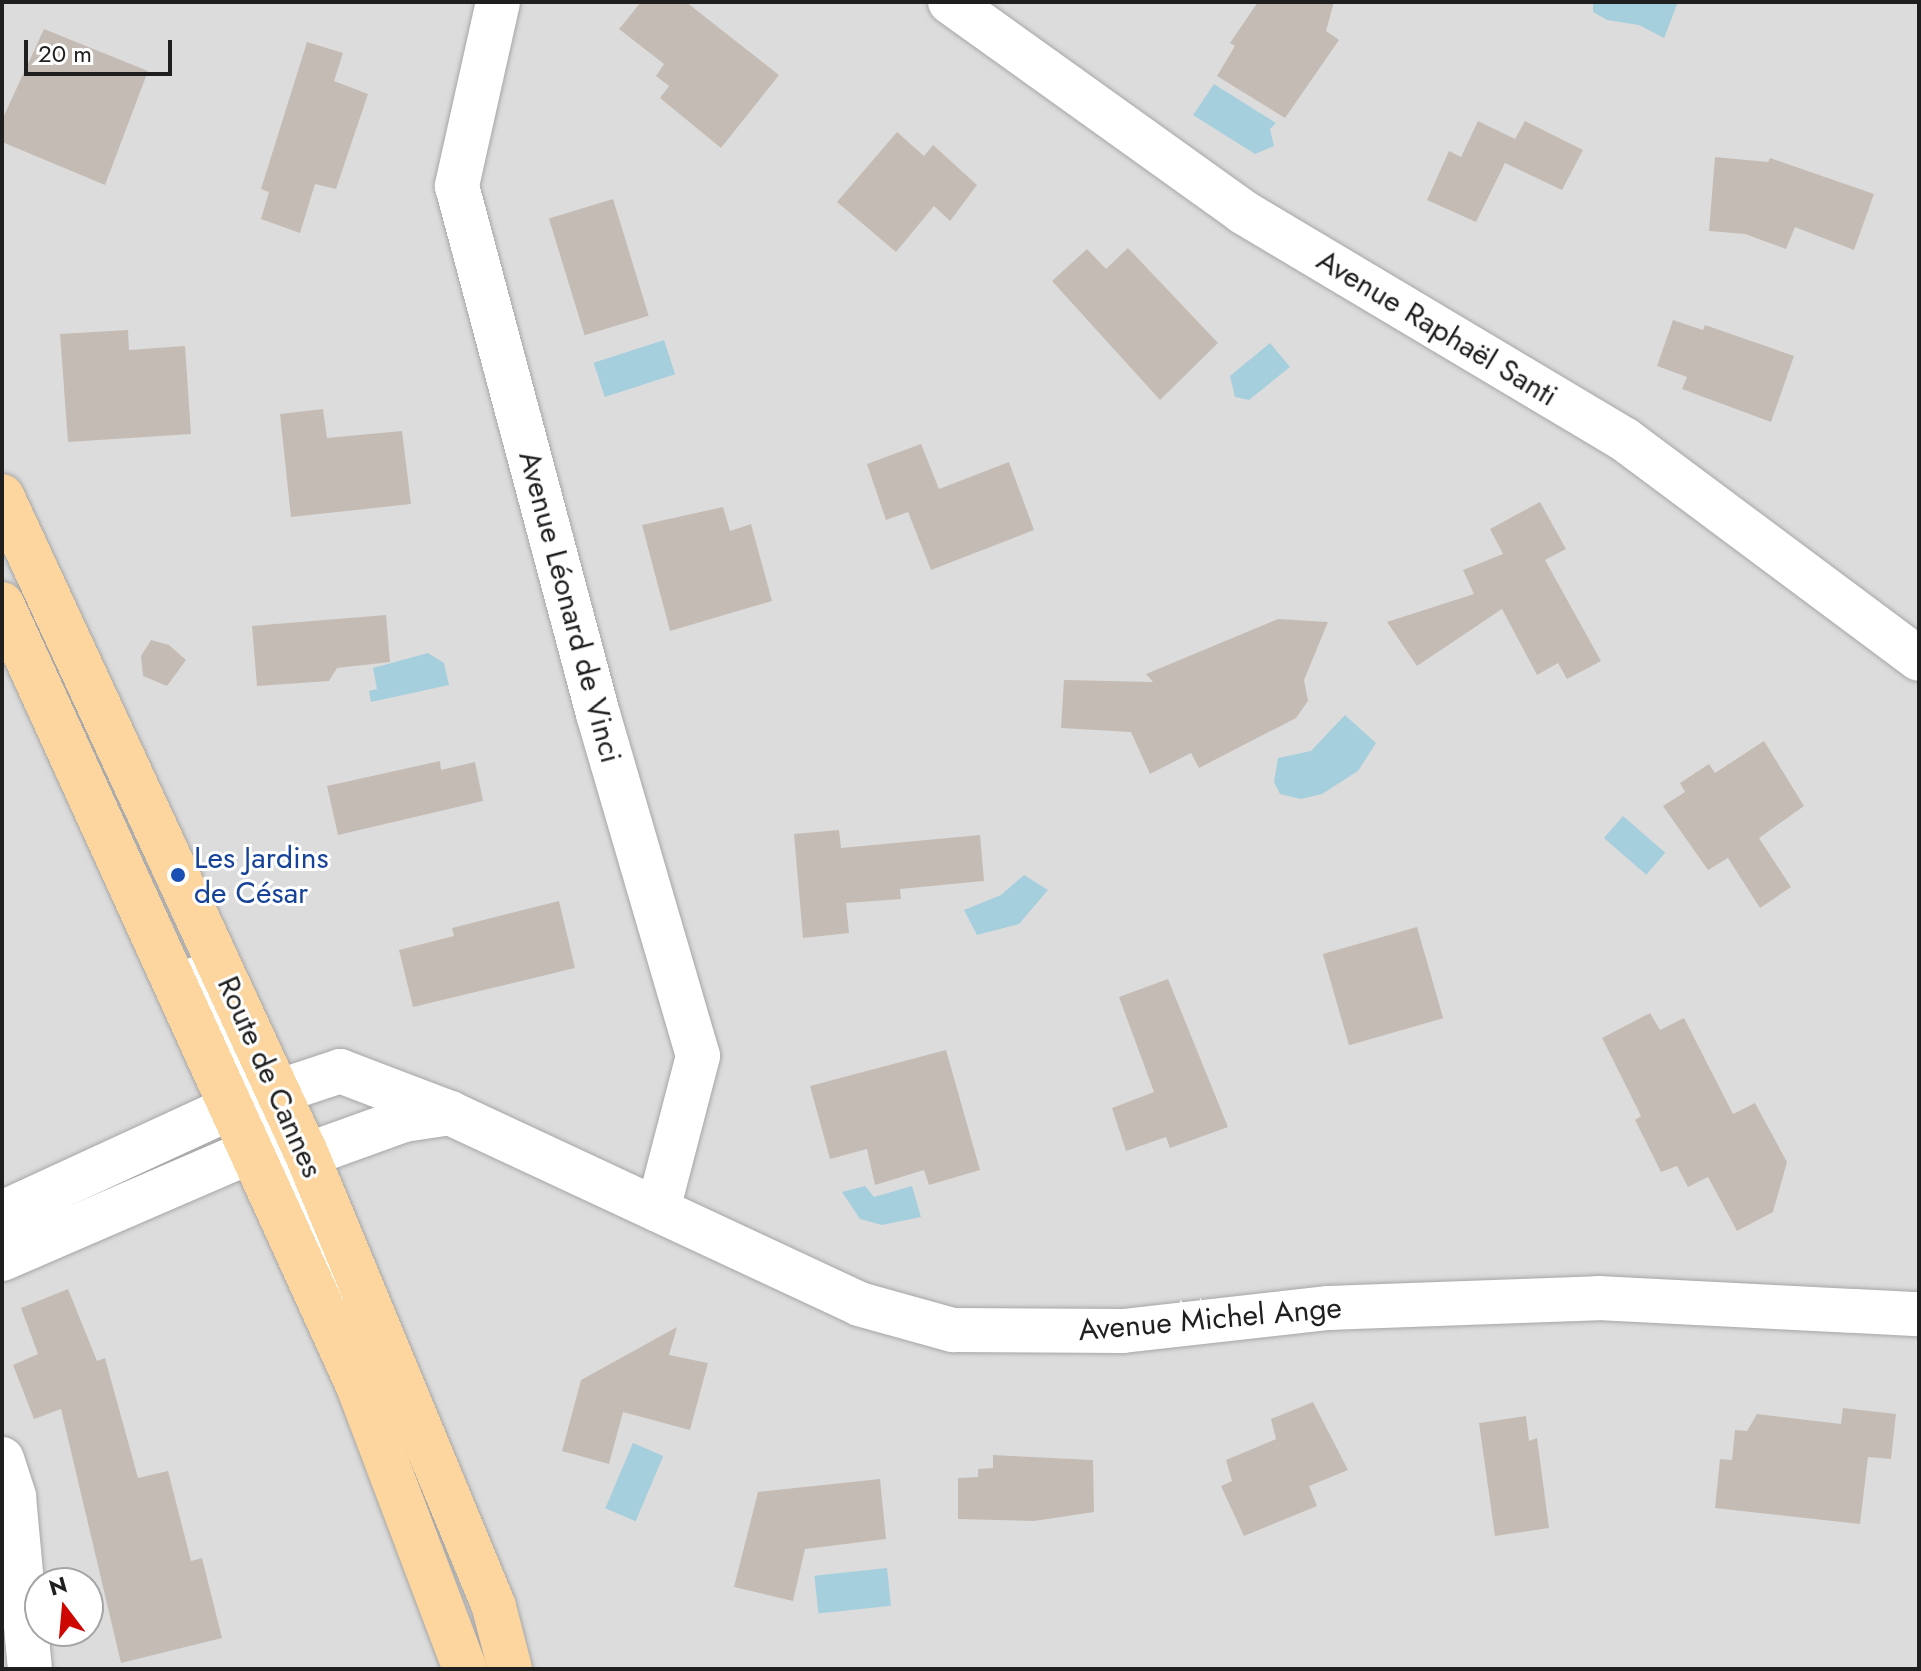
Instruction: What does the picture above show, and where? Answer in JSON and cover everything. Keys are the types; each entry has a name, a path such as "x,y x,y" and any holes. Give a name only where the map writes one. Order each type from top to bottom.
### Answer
{"main road":[{"name":"Route de Cannes","path":"2,496 254,1098 279,1153 395,1367 494,1607 510,1669"},
{"name":"Route de Cannes","path":"2,604 150,928 254,1098"},
{"name":"Route de Cannes","path":"279,1153 358,1386 465,1669"}],"street":[{"name":"Avenue Léonard de Vinci","path":"498,2 457,186 598,714 698,1056 658,1210"},
{"name":"Avenue Raphaël Santi","path":"950,2 1243,212 1624,439 1919,659"},
{"name":"Avenue Michel Ange","path":"2,1213 254,1098 340,1071 450,1113 859,1304 953,1330 1123,1331 1329,1308 1598,1298 1919,1314"},
{"path":"2,1259 279,1153 404,1120 450,1113"},
{"path":"2,1459 14,1497 30,1669"}],"shaded area":[{"path":"2,2 1919,2 1919,1669 2,1669"}],"water":[{"path":"1593,2 1678,2 1664,38 1639,25 1607,20 1593,12"},
{"path":"1214,84 1276,123 1270,129 1274,146 1255,154 1193,115"},
{"path":"664,340 675,374 605,397 594,363"},
{"path":"1270,343 1290,367 1249,400 1235,397 1230,376"},
{"path":"428,653 444,663 449,685 371,702 369,691 377,689 373,668"},
{"path":"1345,715 1376,743 1358,771 1322,794 1301,799 1280,794 1274,782 1278,758 1311,751"},
{"path":"1623,816 1665,853 1646,875 1604,838"},
{"path":"1024,875 1048,890 1019,924 977,935 964,910 1001,895"},
{"path":"865,1186 874,1197 912,1186 921,1217 882,1225 860,1219 842,1192"},
{"path":"633,1443 663,1456 636,1521 605,1508"},
{"path":"887,1568 891,1606 818,1613 814,1576"}],"building":[{"path":"641,2 686,2 779,75 721,148 660,98 669,86 656,76 664,64 619,29"},
{"path":"1258,2 1334,2 1326,31 1339,40 1285,118 1217,76 1235,46 1230,43"},
{"path":"44,29 148,71 105,185 2,142 2,120"},
{"path":"307,42 343,53 334,81 368,94 336,189 315,184 300,233 261,219 269,192 261,189"},
{"path":"1478,121 1515,139 1525,121 1583,150 1562,190 1505,163 1476,222 1427,200 1449,151 1461,157"},
{"path":"897,132 924,156 933,145 977,185 950,221 934,206 896,252 837,202"},
{"path":"1715,157 1768,162 1770,158 1874,194 1854,250 1795,227 1786,249 1745,234 1709,231"},
{"path":"613,199 649,316 585,335 549,219"},
{"path":"1128,248 1218,343 1160,400 1052,281 1087,249 1106,269"},
{"path":"1673,320 1703,330 1705,325 1794,356 1771,422 1682,389 1687,377 1657,366"},
{"path":"128,330 129,350 185,346 191,434 68,442 60,334"},
{"path":"323,409 327,438 402,431 411,504 291,517 280,414"},
{"path":"921,444 939,489 1009,462 1034,530 931,570 908,512 886,520 867,464"},
{"path":"1540,502 1566,549 1545,560 1601,661 1567,679 1558,663 1537,675 1502,609 1417,666 1387,622 1474,594 1463,570 1503,554 1490,529"},
{"path":"723,507 730,531 751,524 772,601 670,631 642,525"},
{"path":"386,615 390,662 337,668 329,681 257,686 252,626"},
{"path":"1278,619 1328,622 1304,680 1308,701 1296,718 1199,768 1191,753 1150,774 1131,732 1061,728 1064,680 1153,682 1146,674"},
{"path":"151,640 169,645 186,660 167,686 143,676 141,656"},
{"path":"1764,741 1804,806 1759,838 1791,887 1760,908 1728,858 1708,870 1663,806 1685,792 1680,783 1709,764 1715,773"},
{"path":"440,761 441,770 475,762 483,801 338,835 327,786"},
{"path":"839,830 841,848 980,835 984,881 900,889 901,899 846,903 849,933 803,938 794,834"},
{"path":"559,901 575,968 413,1007 399,950 454,936 452,928"},
{"path":"1417,927 1443,1018 1349,1045 1323,954"},
{"path":"1168,979 1228,1127 1170,1148 1166,1137 1126,1151 1112,1108 1154,1092 1119,997"},
{"path":"1650,1013 1660,1030 1684,1018 1733,1114 1755,1103 1787,1162 1773,1212 1737,1231 1708,1177 1688,1187 1677,1166 1661,1172 1635,1120 1641,1116 1602,1038"},
{"path":"946,1050 980,1170 929,1185 924,1170 875,1185 867,1149 830,1159 810,1086"},
{"path":"68,1289 97,1361 105,1358 138,1478 168,1471 191,1561 202,1558 222,1638 121,1663 104,1591 104,1567 98,1567 61,1409 34,1419 13,1365 38,1354 21,1308"},
{"path":"677,1327 669,1355 708,1363 690,1430 623,1412 609,1464 562,1451 581,1380"},
{"path":"1313,1402 1348,1470 1309,1486 1317,1506 1244,1536 1221,1486 1232,1481 1226,1460 1276,1439 1271,1419"},
{"path":"1843,1408 1896,1414 1891,1459 1868,1457 1860,1524 1715,1508 1720,1459 1732,1460 1735,1430 1747,1431 1757,1414 1841,1424"},
{"path":"1526,1416 1529,1441 1537,1438 1549,1528 1495,1536 1479,1423"},
{"path":"993,1455 1093,1460 1094,1512 1034,1521 958,1519 958,1478 978,1477 978,1469 993,1468"},
{"path":"880,1479 886,1539 805,1549 793,1601 734,1587 758,1492"}],"place":[{"name":"Les Jardins de César","path":"178,875"}]}
